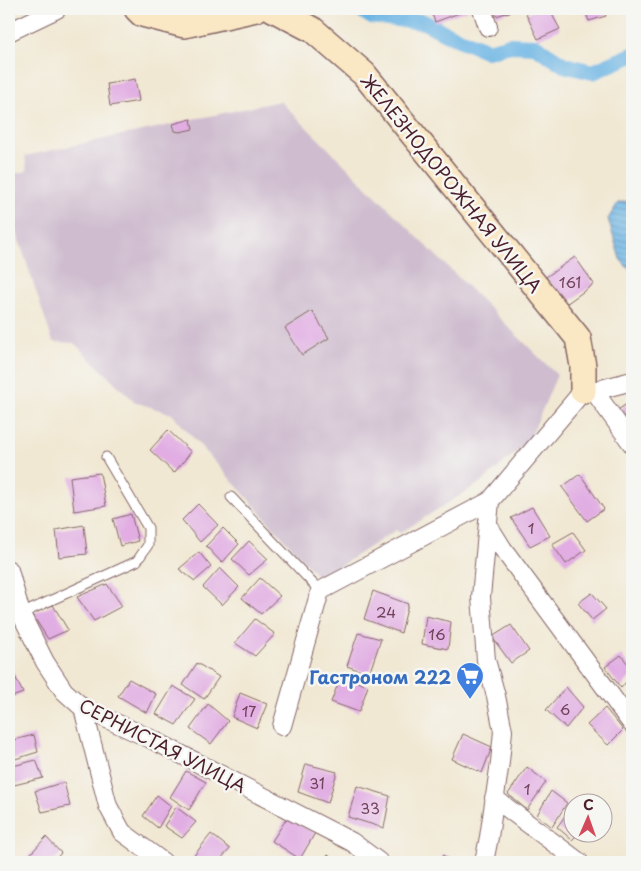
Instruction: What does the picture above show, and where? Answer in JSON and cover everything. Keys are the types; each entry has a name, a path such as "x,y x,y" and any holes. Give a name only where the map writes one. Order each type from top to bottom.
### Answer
{"street":[{"path":"9,32 56,9"},
{"path":"137,9 142,14 184,25 256,9"},
{"name":"ЖЕЛЕЗНОДОРОЖНАЯ УЛИЦА","path":"274,9 313,30 371,82 578,338 589,391"},
{"path":"482,9 488,27"},
{"path":"282,726 320,591 490,501 589,391 632,381"},
{"path":"589,391 632,444"},
{"path":"484,862 503,731 486,660 481,597 490,501"},
{"path":"488,525 503,549 632,724"},
{"name":"СЕРНИСТАЯ УЛИЦА","path":"9,570 20,614 45,662 64,691 83,708 151,739 352,842 379,862"},
{"path":"83,708 108,806 122,832 163,862"},
{"path":"494,798 579,862"}],"lane":[{"path":"20,614 137,561 148,546 148,528 106,457"},
{"path":"231,496 320,591"}],"shaded area":[{"path":"280,101 557,375 529,441 483,481 400,533 396,530 320,579 172,414 135,402 74,343 53,342 9,210 9,175 27,171 25,156"}],"water":[{"path":"632,200 632,273 620,259 608,219 618,203"}],"building":[{"path":"430,9 470,9 435,22"},
{"path":"494,9 519,9 496,16"},
{"path":"538,9 549,9 560,29 538,39 526,14"},
{"path":"584,9 603,9 606,16 589,21"},
{"path":"135,79 139,101 110,106 107,84"},
{"path":"191,119 193,129 180,132 175,131 173,124"},
{"path":"575,257 594,284 566,304 546,277"},
{"path":"312,311 329,338 302,355 285,328"},
{"path":"632,400 632,428 618,410"},
{"path":"168,430 191,452 174,473 150,450"},
{"path":"100,473 106,506 74,511 70,477"},
{"path":"580,474 604,509 587,521 562,487"},
{"path":"198,504 218,525 200,542 182,520"},
{"path":"532,507 550,536 530,546 511,518"},
{"path":"131,514 138,541 120,546 113,519"},
{"path":"84,525 87,554 59,557 56,530"},
{"path":"223,528 239,544 222,563 206,546"},
{"path":"573,532 586,550 566,564 552,544"},
{"path":"249,541 268,559 249,575 232,559"},
{"path":"199,552 211,567 195,581 179,569"},
{"path":"220,568 239,587 222,605 203,587"},
{"path":"260,578 280,596 261,614 242,598"},
{"path":"107,584 122,606 94,621 77,597"},
{"path":"373,591 408,604 401,633 364,619"},
{"path":"592,593 606,609 592,620 578,603"},
{"path":"53,605 68,630 48,639 32,614"},
{"path":"426,616 451,622 448,649 422,644"},
{"path":"255,619 275,634 255,656 235,643"},
{"path":"511,625 529,651 511,663 492,637"},
{"path":"358,633 381,639 369,674 347,666"},
{"path":"621,655 632,669 632,675 621,688 605,667"},
{"path":"197,663 219,677 204,699 183,685"},
{"path":"9,664 23,693 9,698"},
{"path":"341,676 368,686 359,712 331,702"},
{"path":"129,679 156,694 147,713 118,696"},
{"path":"173,686 195,699 176,725 156,714"},
{"path":"566,687 583,707 566,728 546,710"},
{"path":"240,693 267,704 257,728 232,717"},
{"path":"208,704 228,721 211,744 190,729"},
{"path":"605,708 623,730 608,745 587,725"},
{"path":"463,734 492,747 482,773 452,759"},
{"path":"34,735 38,752 9,761 9,741"},
{"path":"36,760 43,778 14,785 9,767"},
{"path":"306,764 337,772 328,803 298,792"},
{"path":"527,767 546,782 527,810 508,794"},
{"path":"186,771 206,782 189,810 170,797"},
{"path":"64,782 70,806 42,812 35,791"},
{"path":"357,786 390,796 384,828 348,817"},
{"path":"551,791 564,801 564,808 552,827 537,815"},
{"path":"157,795 171,806 158,828 143,816"},
{"path":"176,807 196,822 182,838 164,826"},
{"path":"287,818 315,833 300,859 272,841"},
{"path":"564,818 564,833 557,827"},
{"path":"211,834 230,849 218,862 197,862 192,858"},
{"path":"46,837 61,853 53,862 23,862"},
{"path":"328,855 338,862 323,862"},
{"path":"443,855 454,862 438,862"}],"waterway":[{"path":"360,9 370,16 424,22 449,35 488,51 510,45 535,46 564,65 593,72 632,55"}],"place":[{"name":"Гастроном 222","path":"470,700"}]}
